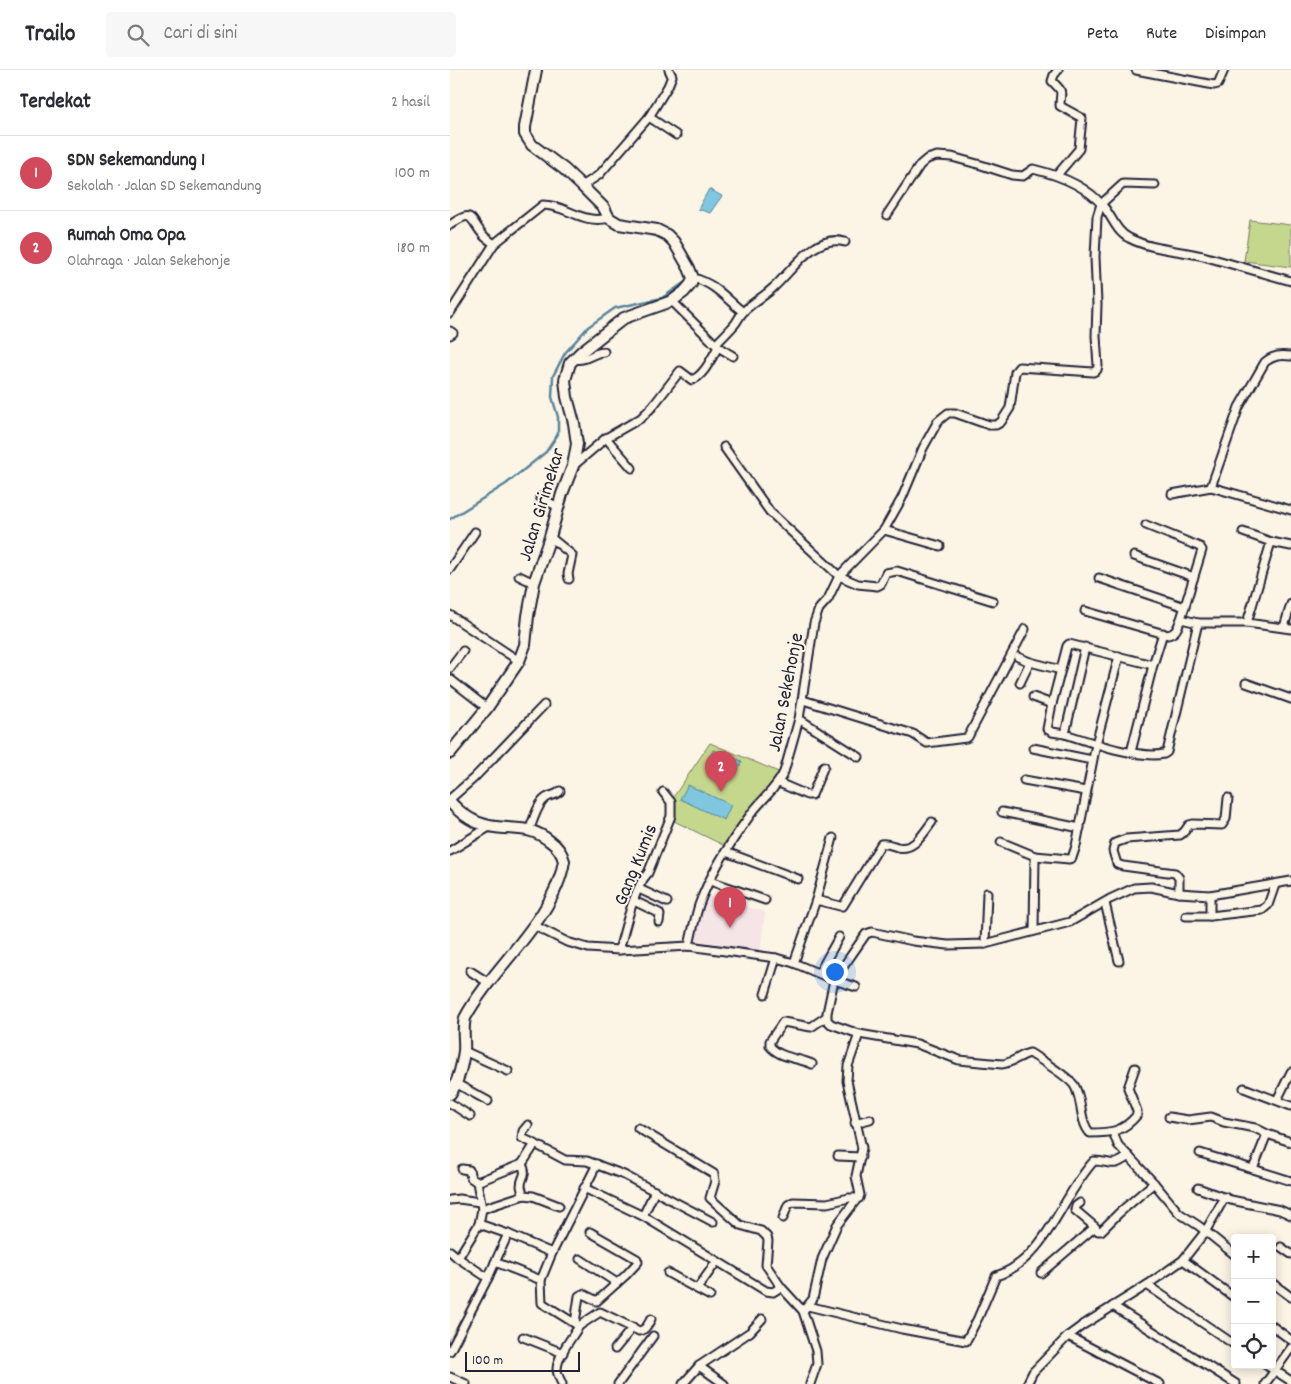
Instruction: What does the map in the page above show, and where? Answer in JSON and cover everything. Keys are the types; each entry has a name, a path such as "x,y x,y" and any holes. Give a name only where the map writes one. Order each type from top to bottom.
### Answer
{"street":[{"path":"536,70 526,115 525,134 532,145 564,168 604,208 609,218 619,224 658,230 667,234 690,268 693,278 709,283 743,312"},
{"path":"582,186 599,174 649,118 668,86 672,76 670,70"},
{"path":"1057,175 1079,149 1082,118 1060,106 1061,90 1052,80 1058,70"},
{"path":"1136,70 1214,85 1218,84 1224,70"},
{"path":"649,118 676,135"},
{"path":"887,215 920,165 927,159 937,156 952,157 1012,175 1023,176 1033,169 1057,175 1080,188 1102,204 1120,232 1128,238 1163,250 1201,256 1291,281"},
{"path":"1102,204 1123,184 1155,185"},
{"name":"Jalan Sekehonje","path":"689,946 699,905 710,881 751,814 779,783 784,772 799,719 814,623 819,610 828,599 840,575 884,530 902,498 923,448 938,421 948,413 955,413 989,424 996,425 1001,422 1010,408 1015,372 1019,367 1093,372 1097,370 1095,257 1097,217 1102,204"},
{"path":"450,313 494,244 543,205 558,208 583,218 596,220 609,218"},
{"path":"450,225 462,216 468,216 474,220 484,236 494,244"},
{"path":"573,466 606,438 641,418 653,406 680,371 692,380 695,380 704,369 717,345 743,312 774,288 782,277 813,248 824,242 839,240 845,242"},
{"name":"Jalan Girimekar","path":"450,753 487,708 519,661 525,645 534,583 573,466 576,444 574,423 567,397 565,380 570,363 580,352 624,318 672,301 684,292 691,284 693,278"},
{"path":"672,301 717,345 733,356"},
{"path":"574,359 582,360 598,352 604,352"},
{"path":"1211,487 1239,407 1265,362 1272,357 1280,355 1291,356"},
{"path":"606,438 632,468"},
{"path":"724,447 770,512 840,575 858,584 877,586 881,584 886,573 898,571 993,601"},
{"path":"1172,494 1211,487 1291,510"},
{"path":"540,497 558,507"},
{"path":"1085,611 1168,634 1175,632 1202,554 1200,547 1146,525"},
{"path":"884,530 940,546"},
{"path":"450,568 475,532"},
{"path":"1244,532 1271,542 1291,546"},
{"path":"550,537 572,555 568,574 569,579"},
{"path":"1247,623 1271,542"},
{"path":"1134,556 1194,577"},
{"path":"519,576 534,583"},
{"path":"1099,578 1184,607"},
{"path":"1181,619 1198,623 1247,623 1287,628 1291,604"},
{"path":"450,615 519,661"},
{"path":"1153,665 1069,644 1060,670 1048,729 1052,732 1131,752 1160,755 1166,752 1198,623"},
{"path":"803,700 913,734 927,743 966,738 1025,629"},
{"path":"1131,752 1153,665 1164,633"},
{"path":"1065,734 1085,647"},
{"path":"450,668 463,651"},
{"path":"1001,842 1035,856 1072,858 1080,828 1092,760 1119,656"},
{"path":"1018,657 1060,670"},
{"path":"1020,683 1030,662"},
{"path":"450,680 487,708"},
{"path":"1246,682 1291,699"},
{"path":"1033,697 1052,704"},
{"path":"450,1094 457,1084 464,1051 463,1030 465,1018 507,959 535,926 554,892 563,866 562,855 555,845 542,834 529,830 478,823 460,813 450,801 544,705"},
{"path":"799,719 859,757"},
{"path":"1033,748 1092,760"},
{"path":"779,783 812,795 824,766"},
{"path":"1024,780 1086,791"},
{"path":"529,830 543,800 549,796 557,795 560,791"},
{"name":"Gang Kumis","path":"619,950 634,901 643,878 648,873 671,816 671,802 663,792"},
{"path":"1179,893 1179,878 1175,873 1117,864 1113,850 1115,843 1126,839 1180,835 1189,825 1193,824 1222,825 1226,819 1228,798"},
{"path":"1002,812 1080,828"},
{"path":"816,900 843,906 881,844 885,843 902,848 908,847 917,841 932,822"},
{"path":"450,851 489,826"},
{"path":"794,962 816,900 833,838"},
{"path":"726,852 798,879"},
{"path":"1034,931 1035,856"},
{"path":"710,881 765,900"},
{"path":"812,1064 801,1059 787,1057 774,1050 770,1046 770,1041 783,1022 811,1027 826,1017 834,980 866,934 872,932 913,940 948,944 985,944 1070,922 1134,888 1151,887 1179,893 1210,895 1291,881"},
{"path":"1186,916 1210,916 1265,908 1275,885"},
{"path":"639,889 667,902"},
{"path":"985,944 986,893"},
{"path":"1210,895 1210,916"},
{"path":"634,901 659,913 659,922"},
{"path":"1104,903 1119,961"},
{"path":"535,926 567,942 588,948 619,950 689,946 776,958 794,962 834,980 856,987"},
{"path":"819,973 839,937"},
{"path":"765,994 776,958"},
{"path":"470,971 489,983"},
{"path":"826,1017 831,1024 859,1034 917,1044 959,1060 1002,1064 1030,1053 1073,1085 1090,1133 1113,1132 1126,1126 1138,1113 1128,1088 1135,1068"},
{"path":"810,1384 817,1364 816,1351 806,1309 813,1299 822,1259 828,1243 845,1214 859,1198 861,1192 856,1176 862,1148 846,1081 859,1034"},
{"path":"464,1051 508,1071"},
{"path":"1277,1100 1291,1072"},
{"path":"457,1084 488,1100"},
{"path":"1244,1088 1291,1106"},
{"path":"450,1103 470,1116"},
{"path":"1169,1117 1188,1120 1211,1118 1255,1128 1291,1142"},
{"path":"855,1123 870,1119"},
{"path":"528,1125 523,1131 522,1138 565,1160 587,1161 597,1164 655,1191 713,1222"},
{"path":"638,1128 714,1174 715,1181 710,1198 740,1225 760,1231 767,1237 766,1265 781,1287 806,1309 966,1341 996,1276 1007,1272 1031,1252 1048,1230 1079,1178 1091,1164 1097,1160 1116,1164 1129,1156"},
{"path":"1113,1132 1118,1145 1179,1213 1231,1252"},
{"path":"1253,1169 1268,1134"},
{"path":"477,1182 522,1164 535,1144"},
{"path":"1200,1153 1291,1181"},
{"path":"838,1156 861,1157"},
{"path":"522,1164 525,1171 525,1177 521,1186 524,1195"},
{"path":"577,1324 542,1303 541,1280 552,1253 597,1164"},
{"path":"458,1258 479,1224 481,1206 477,1182 471,1178 469,1170 462,1169"},
{"path":"1080,1203 1076,1206 1075,1210 1098,1231 1101,1231 1154,1183"},
{"path":"584,1188 643,1216 766,1291 773,1292 781,1287"},
{"path":"1198,1188 1231,1200 1280,1210 1291,1215"},
{"path":"643,1216 655,1191"},
{"path":"450,1200 459,1199 481,1206 524,1195 533,1196 559,1206"},
{"path":"1027,1384 1033,1372 1068,1336 1183,1260 1205,1232 1225,1197"},
{"path":"783,1218 788,1205 793,1202 827,1203 849,1198 859,1198"},
{"path":"479,1224 552,1253"},
{"path":"1041,1273 1095,1227"},
{"path":"590,1232 638,1262 598,1301 593,1317"},
{"path":"450,1351 488,1278 508,1234"},
{"path":"1282,1247 1291,1254"},
{"path":"450,1251 488,1278"},
{"path":"580,1259 617,1283"},
{"path":"1183,1260 1231,1295"},
{"path":"697,1289 717,1261"},
{"path":"495,1262 541,1280"},
{"path":"668,1273 710,1296"},
{"path":"1147,1285 1231,1342"},
{"path":"1276,1286 1291,1297"},
{"path":"562,1384 557,1367 577,1324 579,1296 584,1294 598,1301"},
{"path":"1113,1306 1236,1384"},
{"path":"577,1324 602,1312 639,1331 643,1330 652,1319"},
{"path":"683,1384 699,1366 750,1332 762,1319"},
{"path":"616,1349 633,1327"},
{"path":"1276,1329 1291,1340"},
{"path":"618,1384 653,1336"},
{"path":"1068,1336 1160,1384"},
{"path":"523,1337 563,1353"},
{"path":"1265,1384 1291,1348"},
{"path":"699,1366 724,1384"},
{"path":"1271,1369 1291,1381"},
{"path":"450,1377 466,1384"}],"shaded area":[{"path":"706,895 765,912 760,953 695,944 700,910"}],"green space":[{"path":"1250,220 1291,225 1291,267 1244,261"},
{"path":"710,743 781,773 756,801 723,845 674,821 672,799"}],"water":[{"path":"709,189 722,196 710,213 698,209"},
{"path":"713,750 742,761 736,775 708,763"},
{"path":"688,785 731,805 724,820 680,799"}],"waterway":[{"path":"450,519 506,484 546,452 558,434 558,417 552,397 553,376 565,353 588,327 615,308 662,298 688,280"}],"place":[{"name":"Rumah Oma Opa","path":"721,792"},
{"name":"SDN Sekemandung 1","path":"730,928"}]}
